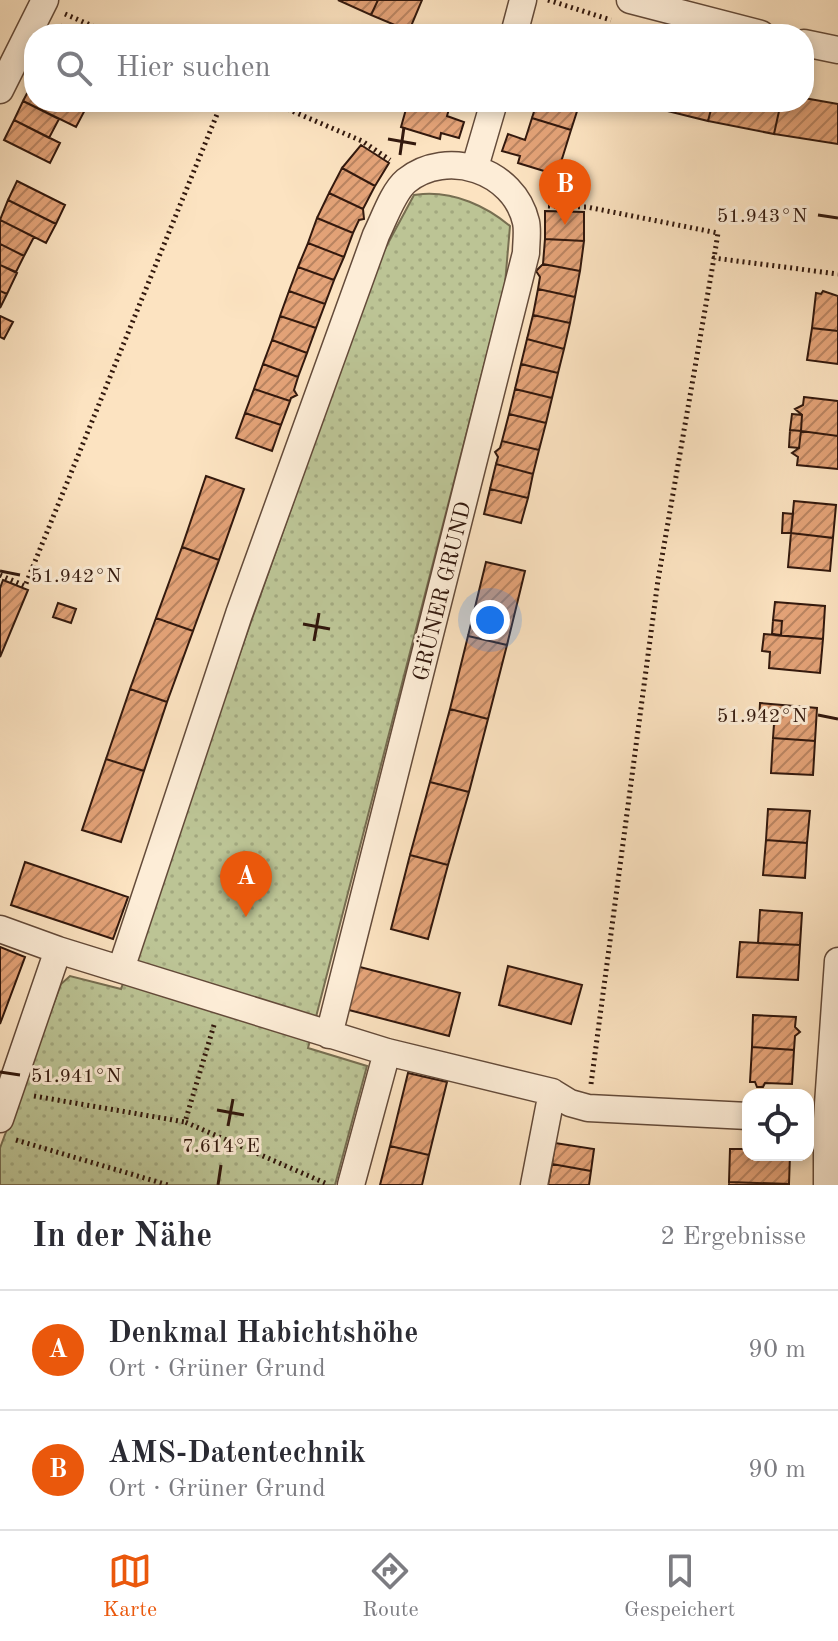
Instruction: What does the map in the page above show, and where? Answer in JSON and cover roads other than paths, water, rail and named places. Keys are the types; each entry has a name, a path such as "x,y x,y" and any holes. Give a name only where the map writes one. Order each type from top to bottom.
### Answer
{"street":[{"path":"517,24 523,0"},
{"path":"33,24 44,2"},
{"path":"624,11 701,24"},
{"path":"0,90 24,42"},
{"path":"814,45 838,50"},
{"path":"121,969 239,614 371,250 403,183 439,167 475,167 491,112"},
{"name":"GRÜNER GRUND","path":"329,1035 526,253 527,223 515,198 498,180 475,167"},
{"path":"0,929 329,1035 552,1092 570,1103 588,1108 742,1116"},
{"path":"0,1119 58,950"},
{"path":"827,1185 818,1119 838,961"},
{"path":"351,1185 387,1052"},
{"path":"534,1185 552,1092"}],"place":[{"name":"AMS-Datentechnik","path":"565,225"},
{"name":"Denkmal Habichtshöhe","path":"246,917"}]}
